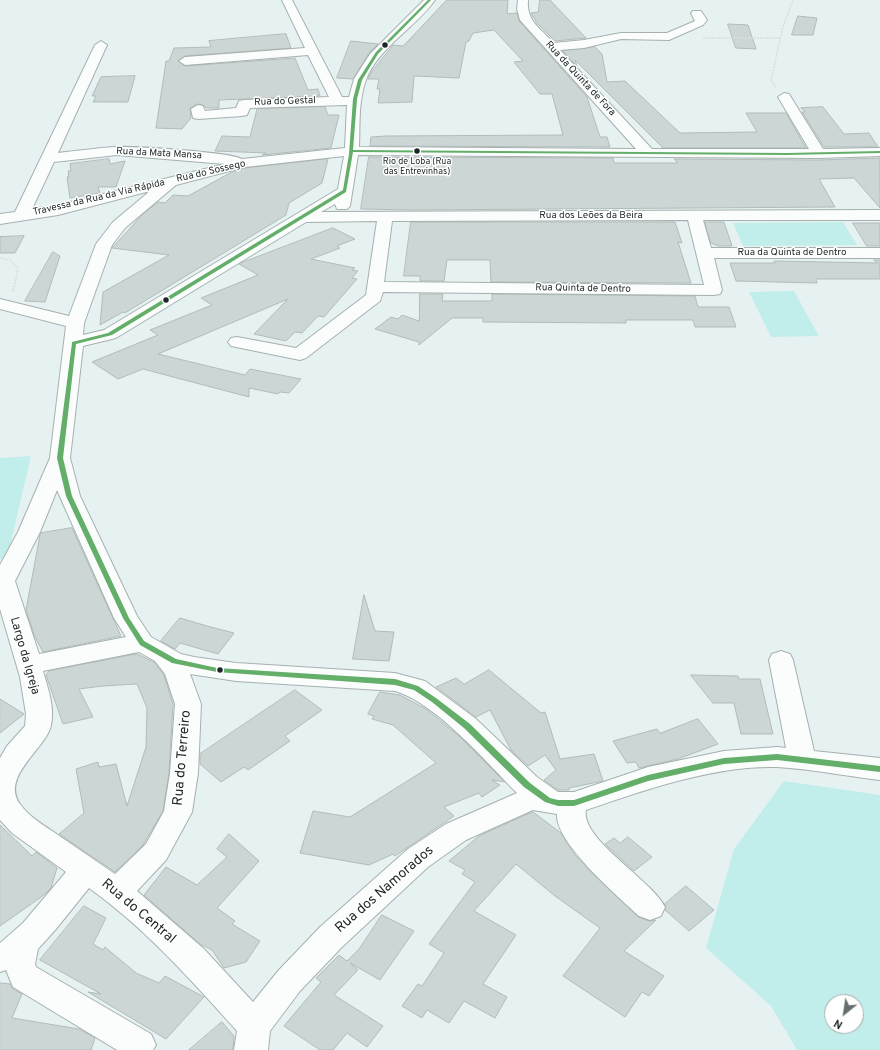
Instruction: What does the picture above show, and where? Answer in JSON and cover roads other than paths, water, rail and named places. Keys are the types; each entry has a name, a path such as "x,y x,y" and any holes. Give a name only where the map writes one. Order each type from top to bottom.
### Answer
{"street":[{"path":"287,0 337,101 354,101"},
{"path":"340,217 352,151 354,101 357,87 364,71 380,51 430,0"},
{"name":"Rua da Quinta de Fora","path":"523,0 522,9 524,18 648,153"},
{"path":"551,48 584,44 621,36 669,37 699,23 700,20 697,13"},
{"path":"21,216 101,46"},
{"path":"185,61 313,51"},
{"path":"784,97 819,154"},
{"name":"Rua do Gestal","path":"198,109 198,114 242,112 244,104 337,101"},
{"name":"Rua do Sossego","path":"60,458 74,344 75,323 104,244 119,225 173,180 245,163 352,151 819,154 880,152"},
{"name":"Rua da Mata Mansa","path":"48,158 117,152 208,156 245,163"},
{"name":"Travessa da Rua da Via Rápida","path":"0,219 58,210 173,180"},
{"path":"74,344 110,334 345,191"},
{"name":"Rua Quinta de Dentro","path":"376,287 714,290 694,215"},
{"name":"Rua dos Leões da Beira","path":"301,217 880,215"},
{"path":"237,342 300,354 374,297 385,217"},
{"name":"Rua da Quinta de Dentro","path":"703,253 880,253"},
{"path":"5,305 75,323"},
{"path":"1,582 29,532 60,458"},
{"name":"Rua do Terreiro","path":"60,458 69,496 126,618 153,650 176,671 188,704 184,773 178,812 156,852 117,892"},
{"path":"29,532 41,520 59,508 69,496 64,491 56,490 49,493 42,500"},
{"name":"Largo da Igreja","path":"0,791 5,774 14,757 34,732 40,718 30,665 1,582"},
{"path":"30,665 153,650 174,661 217,670 395,682 416,688 467,726 527,785 561,801 570,813 572,824 587,846 650,907"},
{"path":"781,660 802,759"},
{"name":"Rua dos Namorados","path":"252,1038 289,981 331,937 418,858 456,832 530,799 561,801 648,778 724,761 777,757 880,769"},
{"name":"Rua do Central","path":"0,791 8,809 22,826 117,892 193,959 252,1038"},
{"path":"85,871 50,914 12,950 24,977 139,1045"}],"place":[{"name":"Rio de Loba (Rua das Entrevinhas)","path":"417,151"}]}
